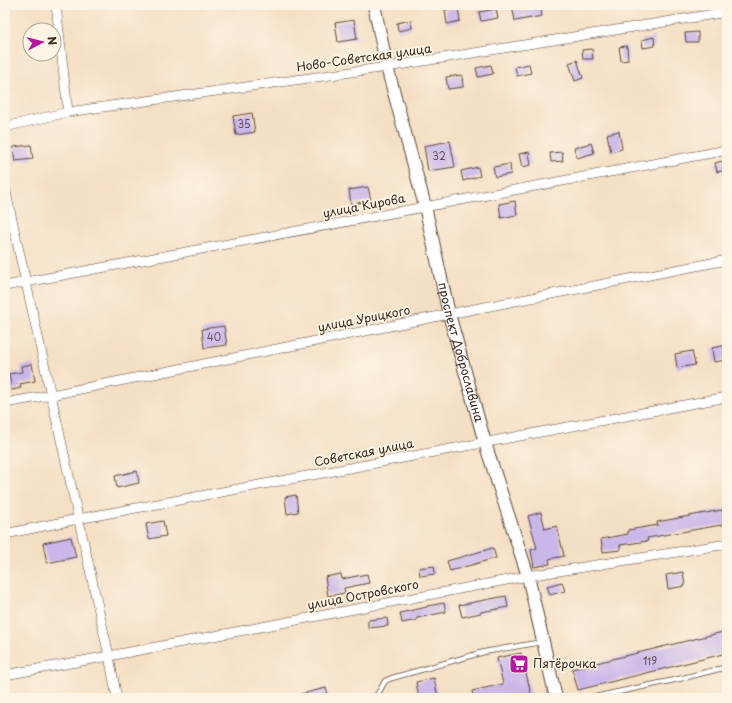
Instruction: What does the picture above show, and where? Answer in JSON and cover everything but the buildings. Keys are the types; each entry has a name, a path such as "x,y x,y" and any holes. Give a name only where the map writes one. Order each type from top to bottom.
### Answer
{"street":[{"path":"56,5 68,112"},
{"name":"проспект Доброславина","path":"374,5 387,67 425,206 450,314 484,443 528,576 556,698"},
{"name":"Ново-Советская улица","path":"5,127 68,112 387,67 727,12"},
{"name":"улица Кирова","path":"5,286 727,150"},
{"path":"5,188 117,698"},
{"name":"улица Урицкого","path":"5,403 727,260"},
{"name":"Советская улица","path":"5,534 727,397"},
{"name":"улица Островского","path":"5,675 528,576 727,544"}],"lane":[{"path":"374,698 385,681 392,678 484,652 543,642"},
{"path":"590,698 680,679 727,667"}],"place":[{"name":"Пятёрочка","path":"519,664"}]}
